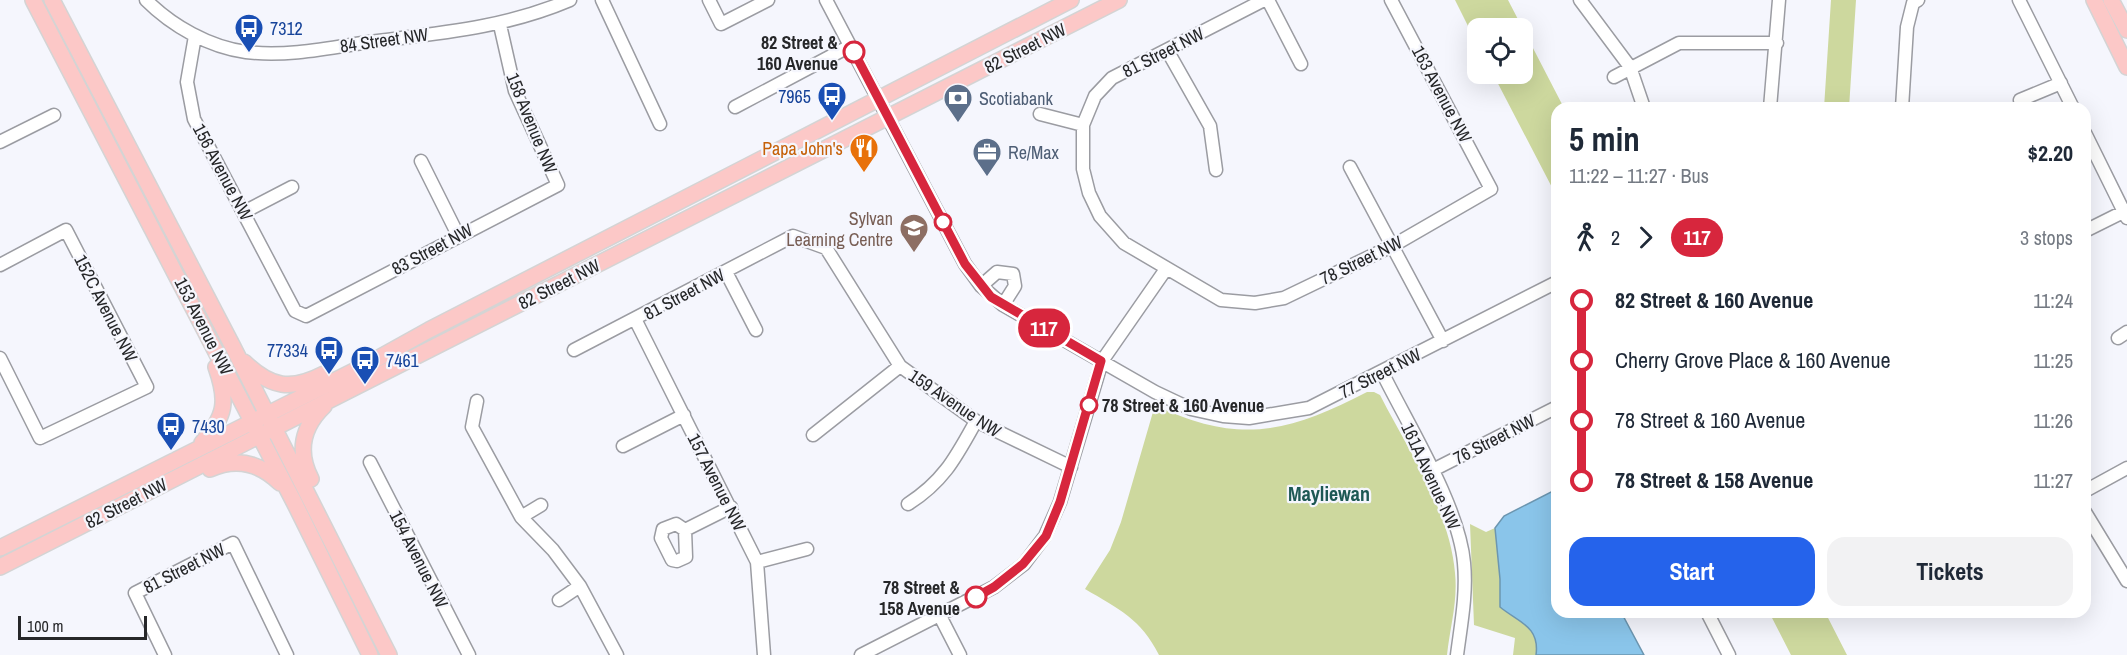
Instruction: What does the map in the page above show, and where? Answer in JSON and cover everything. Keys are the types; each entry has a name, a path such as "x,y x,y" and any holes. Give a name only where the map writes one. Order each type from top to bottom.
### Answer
{"main road":[{"name":"153 Avenue NW","path":"33,0 260,435 370,655"},
{"name":"153 Avenue NW","path":"52,0 232,345 389,655"},
{"name":"82 Street NW","path":"0,548 366,365 429,330 1071,0"},
{"name":"82 Street NW","path":"0,567 1119,0"},
{"path":"2094,0 2127,67"},
{"path":"2111,0 2127,30"},
{"path":"171,263 180,292 222,384 223,411 211,432 196,449"},
{"path":"232,345 244,362 272,383 295,385 311,381 381,346 429,330"},
{"path":"330,400 310,423 304,436 302,452 304,466 340,541 356,587"},
{"path":"106,513 134,507 219,465 233,462 246,463 264,469 282,485 294,502"}],"street":[{"path":"146,0 156,10 195,36"},
{"name":"84 Street NW","path":"195,36 247,52 297,52 500,25 570,0"},
{"path":"602,0 660,124"},
{"path":"709,0 721,24 768,0"},
{"name":"77 Street NW","path":"826,0 890,117 965,264 981,286 1003,305 1191,409 1223,416 1249,418 1285,414 1309,408 1551,285"},
{"name":"81 Street NW","path":"1083,125 1095,96 1112,78 1264,0"},
{"path":"1268,0 1302,64"},
{"name":"163 Avenue NW","path":"1391,0 1491,189"},
{"path":"1580,0 1630,67 1642,102"},
{"path":"1771,102 1779,0"},
{"path":"2019,0 2070,102"},
{"path":"1902,102 1907,27 1916,1"},
{"name":"158 Avenue NW","path":"500,25 515,91 558,185"},
{"name":"156 Avenue NW","path":"195,36 187,82 194,119 295,310 306,316"},
{"path":"1614,76 1679,43 1777,43"},
{"path":"735,107 850,46"},
{"path":"1167,50 1210,126 1216,171"},
{"path":"2020,100 2061,83"},
{"path":"861,655 994,587 1023,564 1046,536 1071,467 1101,361 1166,268 1124,243 1100,216 1089,193 1083,169 1083,125 1040,114"},
{"path":"0,142 54,115"},
{"path":"2091,145 2126,213 2091,228"},
{"path":"420,161 458,235"},
{"path":"1350,167 1394,245 1443,340"},
{"name":"83 Street NW","path":"306,316 558,185"},
{"path":"244,212 292,187"},
{"name":"78 Street NW","path":"1166,268 1221,300 1255,303 1284,298 1394,245 1491,189"},
{"name":"152C Avenue NW","path":"0,265 66,230 147,387 40,438 0,358"},
{"name":"81 Street NW","path":"574,350 793,236"},
{"name":"159 Avenue NW","path":"793,236 826,248 900,366 976,421 1071,467"},
{"path":"726,272 756,330"},
{"path":"981,286 997,272 1013,274 1015,286 1003,305"},
{"name":"157 Avenue NW","path":"635,319 757,562 764,655"},
{"path":"813,435 900,366"},
{"name":"161A Avenue NW","path":"1382,372 1453,516 1464,563 1463,614 1457,655"},
{"path":"477,401 472,427 521,517 553,550 580,586 617,655"},
{"name":"76 Street NW","path":"1431,471 1551,410"},
{"path":"623,446 684,415"},
{"path":"908,504 930,490 951,467 976,421"},
{"name":"154 Avenue NW","path":"370,462 469,655"},
{"path":"2091,488 2127,468"},
{"path":"521,517 541,505"},
{"path":"685,530 731,507"},
{"path":"2091,522 2127,580"},
{"name":"81 Street NW","path":"165,655 135,593 234,543 287,655"},
{"path":"757,562 807,549"},
{"path":"559,600 580,586"},
{"path":"940,616 960,655"},
{"path":"1710,618 1729,655"}],"green space":[{"path":"1455,0 1508,0 1517,18 1467,18 1467,24"},
{"path":"1831,0 1856,0 1849,102 1824,102"},
{"path":"1533,48 1561,102 1551,102 1551,185 1498,84 1533,84"},
{"path":"1367,392 1380,395 1426,481 1445,527 1456,583 1447,655 1159,655 1145,632 1137,624 1119,609 1085,589 1110,550 1121,522 1155,405 1185,418 1212,426 1262,429 1287,425 1312,417"},
{"path":"1470,524 1486,532 1495,528 1512,593 1540,627 1544,655 1513,655 1515,638 1474,625"},
{"path":"1772,618 1828,618 1847,655 1791,655"}],"water":[{"path":"1551,492 1551,618 1624,618 1644,655 1536,655 1535,637 1531,631 1500,607 1495,528 1504,516"}],"bus line":[{"name":"117","path":"854,52 965,264 981,286 1003,305 1101,361 1071,467 1046,536 1023,564 994,587 976,597"}],"place":[{"name":"82 Street & 160 Avenue","path":"854,52"},
{"name":"7312","path":"249,54"},
{"name":"7965","path":"832,122"},
{"name":"Scotiabank","path":"958,124"},
{"name":"Papa John's","path":"864,174"},
{"name":"Re/Max","path":"987,178"},
{"name":"Sylvan Learning Centre","path":"914,254"},
{"name":"77334","path":"329,376"},
{"name":"7461","path":"365,386"},
{"name":"78 Street & 160 Avenue","path":"1089,405"},
{"name":"7430","path":"171,452"},
{"name":"78 Street & 158 Avenue","path":"976,597"}],"district":[{"name":"Mayliewan","path":"1329,493"}]}
